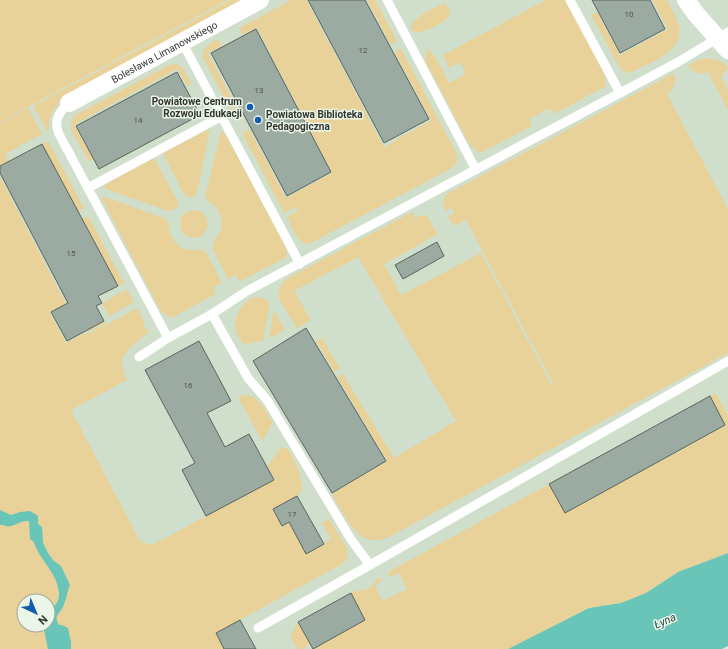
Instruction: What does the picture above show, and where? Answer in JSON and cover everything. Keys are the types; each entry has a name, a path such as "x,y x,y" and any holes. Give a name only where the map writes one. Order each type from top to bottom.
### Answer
{"street":[{"name":"Bolesława Limanowskiego","path":"69,103 260,0"},
{"path":"686,0 696,14 724,40"}],"lane":[{"path":"387,0 476,170"},
{"path":"570,0 620,93"},
{"path":"139,357 168,338 212,314 247,291 678,62 724,40"},
{"path":"182,42 300,264"},
{"path":"69,103 63,108 58,116 56,123 57,129 168,338"},
{"path":"88,188 222,116"},
{"path":"212,314 248,378 267,400 352,541 370,566"},
{"path":"258,628 370,566 728,361"}],"shaded area":[{"path":"0,0 228,0 0,122"},
{"path":"228,0 728,0 728,444 408,649 202,649 116,521 0,250 0,122"},
{"path":"231,0 244,0 64,97 52,112 49,130 47,131 33,106"},
{"path":"291,0 309,0 307,1 384,147 431,120 395,53 400,47 455,150 457,158 456,164 452,168 309,244 298,238 287,217 298,211 296,207 284,213 242,133 249,129 286,198 332,173 257,28 243,35 239,28"},
{"path":"367,0 375,0 397,41 390,44"},
{"path":"546,0 565,0 605,75 606,86 554,114 550,108 529,119 532,126 480,153 468,142 426,62 428,48 438,61 449,83 466,74 460,62 449,68 443,55"},
{"path":"652,0 667,0 679,25 677,42 672,49 657,60 629,73 623,71 591,15 597,12 620,55 668,29"},
{"path":"445,3 450,13 446,20 427,30 418,32 411,30 414,21 419,17"},
{"path":"218,39 222,46 208,53 237,108 230,108 203,58 203,51 205,48"},
{"path":"706,58 718,60 728,66 721,77 728,90 728,110 708,72 697,73 688,65"},
{"path":"177,64 183,68 192,84 187,86 177,69 74,125 93,159 89,162 71,130 71,122 75,115 169,65"},
{"path":"674,73 674,85 667,94 728,209 728,353 391,536 380,540 370,540 362,536 354,530 348,522 332,494 387,461 337,377 343,374 394,458 456,421 358,257 294,291 311,320 297,328 279,299 279,290 282,283 286,279 412,212 416,218 421,215 427,216 438,234 384,264 401,295 481,253 552,386 554,385 466,220 469,218 454,226 448,217 454,213 452,208 445,211 443,205 445,195"},
{"path":"28,108 42,134 5,154 9,161 0,166 0,123"},
{"path":"210,129 197,192 195,196 189,198 183,193 163,153"},
{"path":"221,131 227,137 286,248 287,257 239,282 236,275 228,279 213,250 214,242 220,231 222,221 217,208 205,197"},
{"path":"48,141 84,208 78,212 42,144"},
{"path":"154,158 178,202 178,207 174,210 168,211 103,188 108,183"},
{"path":"0,177 66,304 50,313 66,343 87,332 88,334 103,326 102,325 88,332 87,330 104,321 106,325 137,308 144,322 144,328 149,330 145,336 126,352 122,360 123,369 127,380 71,410 140,541 152,545 274,480 267,467 281,447 288,449 296,464 302,483 300,493 291,500 273,509 282,526 289,523 307,553 331,539 322,523 329,519 347,548 348,557 342,564 216,633 224,649 0,649"},
{"path":"102,196 164,218 168,222 170,233 178,245 182,248 202,250 206,252 222,283 213,288 216,294 171,318 164,314 159,308 103,201"},
{"path":"194,210 204,214 208,224 204,234 194,238 184,234 180,224 184,214"},
{"path":"88,216 124,283 118,286 82,219"},
{"path":"127,289 134,302 109,316 102,303"},
{"path":"254,297 263,298 270,303 263,341 243,344 236,332 235,321 245,303"},
{"path":"274,310 285,329 271,338 269,337"},
{"path":"322,338 340,368 334,372 316,341"},
{"path":"714,394 717,395 728,415 728,553 678,572 646,593 621,603 589,608 508,649 313,649 365,620 351,593 368,589 379,577 382,581 375,585 382,601 407,589 399,573 390,577 388,572 549,484 565,513 725,425 710,396"},
{"path":"248,395 257,400 272,422 266,436 262,441 238,397"},
{"path":"298,622 310,644 302,649 297,649 290,636"}],"water":[{"path":"0,510 11,515 30,511 38,516 38,524 42,527 43,543 54,561 61,566 70,585 62,609 57,616 57,622 59,625 68,628 71,649 48,649 45,633 56,633 56,603 59,597 58,586 52,573 36,549 34,542 30,539 29,521 11,526 0,525"},
{"name":"Łyna","path":"728,553 728,646 722,649 508,649 589,608 621,603 646,593 678,572"}],"building":[{"path":"308,0 365,0 429,119 384,143"},
{"path":"592,0 650,0 665,29 620,53"},
{"path":"256,29 331,172 287,196 211,53"},
{"path":"177,72 200,115 99,169 76,126"},
{"path":"42,144 118,286 98,296 102,303 96,306 104,321 67,341 51,312 68,303 0,173 0,166"},
{"path":"437,242 444,256 403,279 395,265"},
{"path":"306,328 386,461 332,493 253,361"},
{"path":"199,341 231,401 207,413 225,447 249,434 274,480 206,516 182,470 195,463 145,370"},
{"path":"710,396 725,425 565,513 549,484"},
{"path":"297,496 324,544 306,554 289,522 282,526 273,509"},
{"path":"351,593 365,620 313,649 298,622"},
{"path":"240,620 256,649 224,649 216,633"}],"place":[{"name":"Powiatowe Centrum Rozwoju Edukacji","path":"250,107"},
{"name":"Powiatowa Biblioteka Pedagogiczna","path":"258,120"}]}
